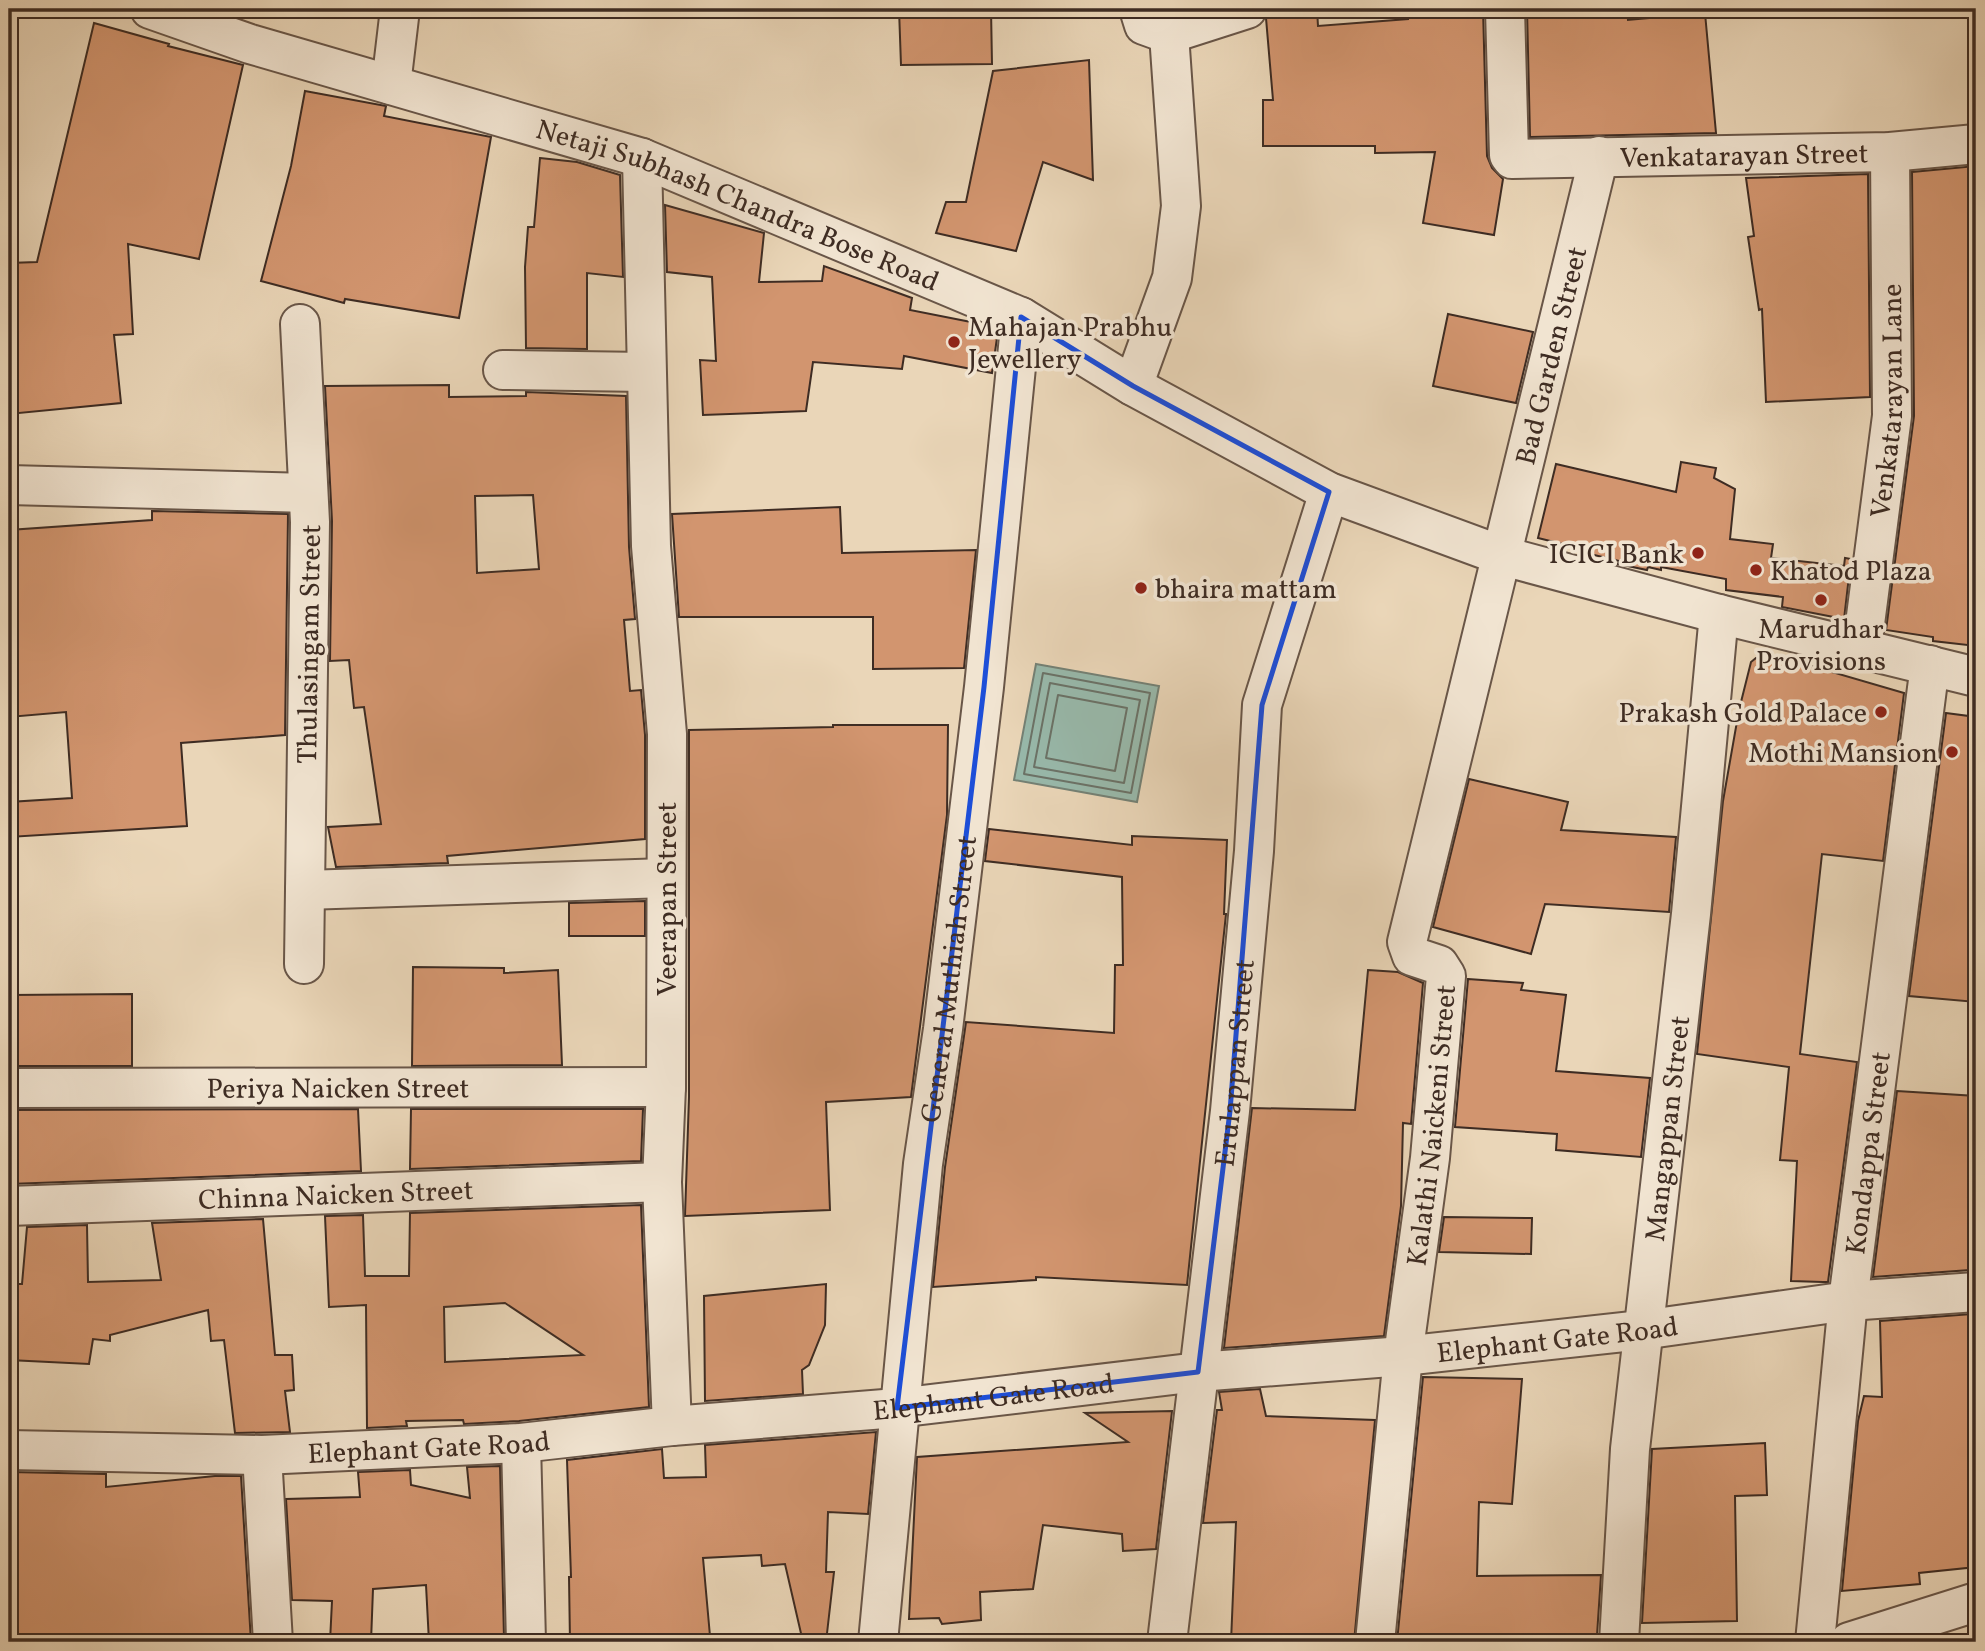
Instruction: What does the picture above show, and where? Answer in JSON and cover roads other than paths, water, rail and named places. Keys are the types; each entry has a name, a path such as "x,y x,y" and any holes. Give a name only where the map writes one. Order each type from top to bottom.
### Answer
{"street":[{"name":"Netaji Subhash Chandra Bose Road","path":"150,9 250,44 642,158 1021,317 1133,386 1329,492 1503,556 1719,614 1976,677"},
{"path":"391,85 400,9"},
{"path":"1139,9 1144,25 1169,34 1247,9"},
{"name":"Venkatarayan Street","path":"1505,9 1509,155 1512,159 1890,152 1976,144"},
{"path":"1133,386 1172,278 1181,206 1169,34"},
{"name":"Venkatarayan Lane","path":"1862,647 1892,416 1890,152"},
{"name":"Bad Garden Street","path":"1503,556 1599,156"},
{"name":"Veerapan Street","path":"642,158 651,546 667,734 666,1087 662,1182 672,1426"},
{"name":"General Muthiah Street","path":"878,1642 897,1408 923,1164 943,1029 984,687 1021,317"},
{"name":"Thulasingam Street","path":"300,324 308,492 304,964"},
{"path":"502,370 646,372"},
{"path":"9,485 308,492"},
{"name":"Erulappan Street","path":"1167,1642 1230,1111 1254,851 1262,705 1329,492"},
{"name":"Kalathi Naickeni Street","path":"1375,1642 1403,1356 1430,1157 1446,976 1439,965 1412,957 1407,942 1503,556"},
{"name":"Mangappan Street","path":"1619,1642 1630,1449 1691,914 1719,614"},
{"name":"Kondappa Street","path":"1815,1642 1848,1301 1930,665"},
{"path":"305,890 666,878"},
{"name":"Periya Naicken Street","path":"9,1088 666,1087"},
{"name":"Chinna Naicken Street","path":"9,1206 662,1182"},
{"name":"Elephant Gate Road","path":"9,1450 262,1455 521,1443 672,1426 897,1408 1198,1372 1403,1356 1642,1330 1848,1301 1976,1292"},
{"path":"521,1443 526,1642"},
{"path":"262,1455 273,1642"},
{"path":"1849,1642 1976,1602"}],"water":[{"path":"1036,664 1159,686 1137,802 1014,780"}],"place":[{"name":"Mahajan Prabhu Jewellery","path":"954,342"},
{"name":"ICICI Bank","path":"1698,553"},
{"name":"Khatod Plaza","path":"1756,570"},
{"name":"bhaira mattam","path":"1141,588"},
{"name":"Marudhar Provisions","path":"1821,600"},
{"name":"Prakash Gold Palace","path":"1881,712"},
{"name":"Mothi Mansion","path":"1952,752"}]}
